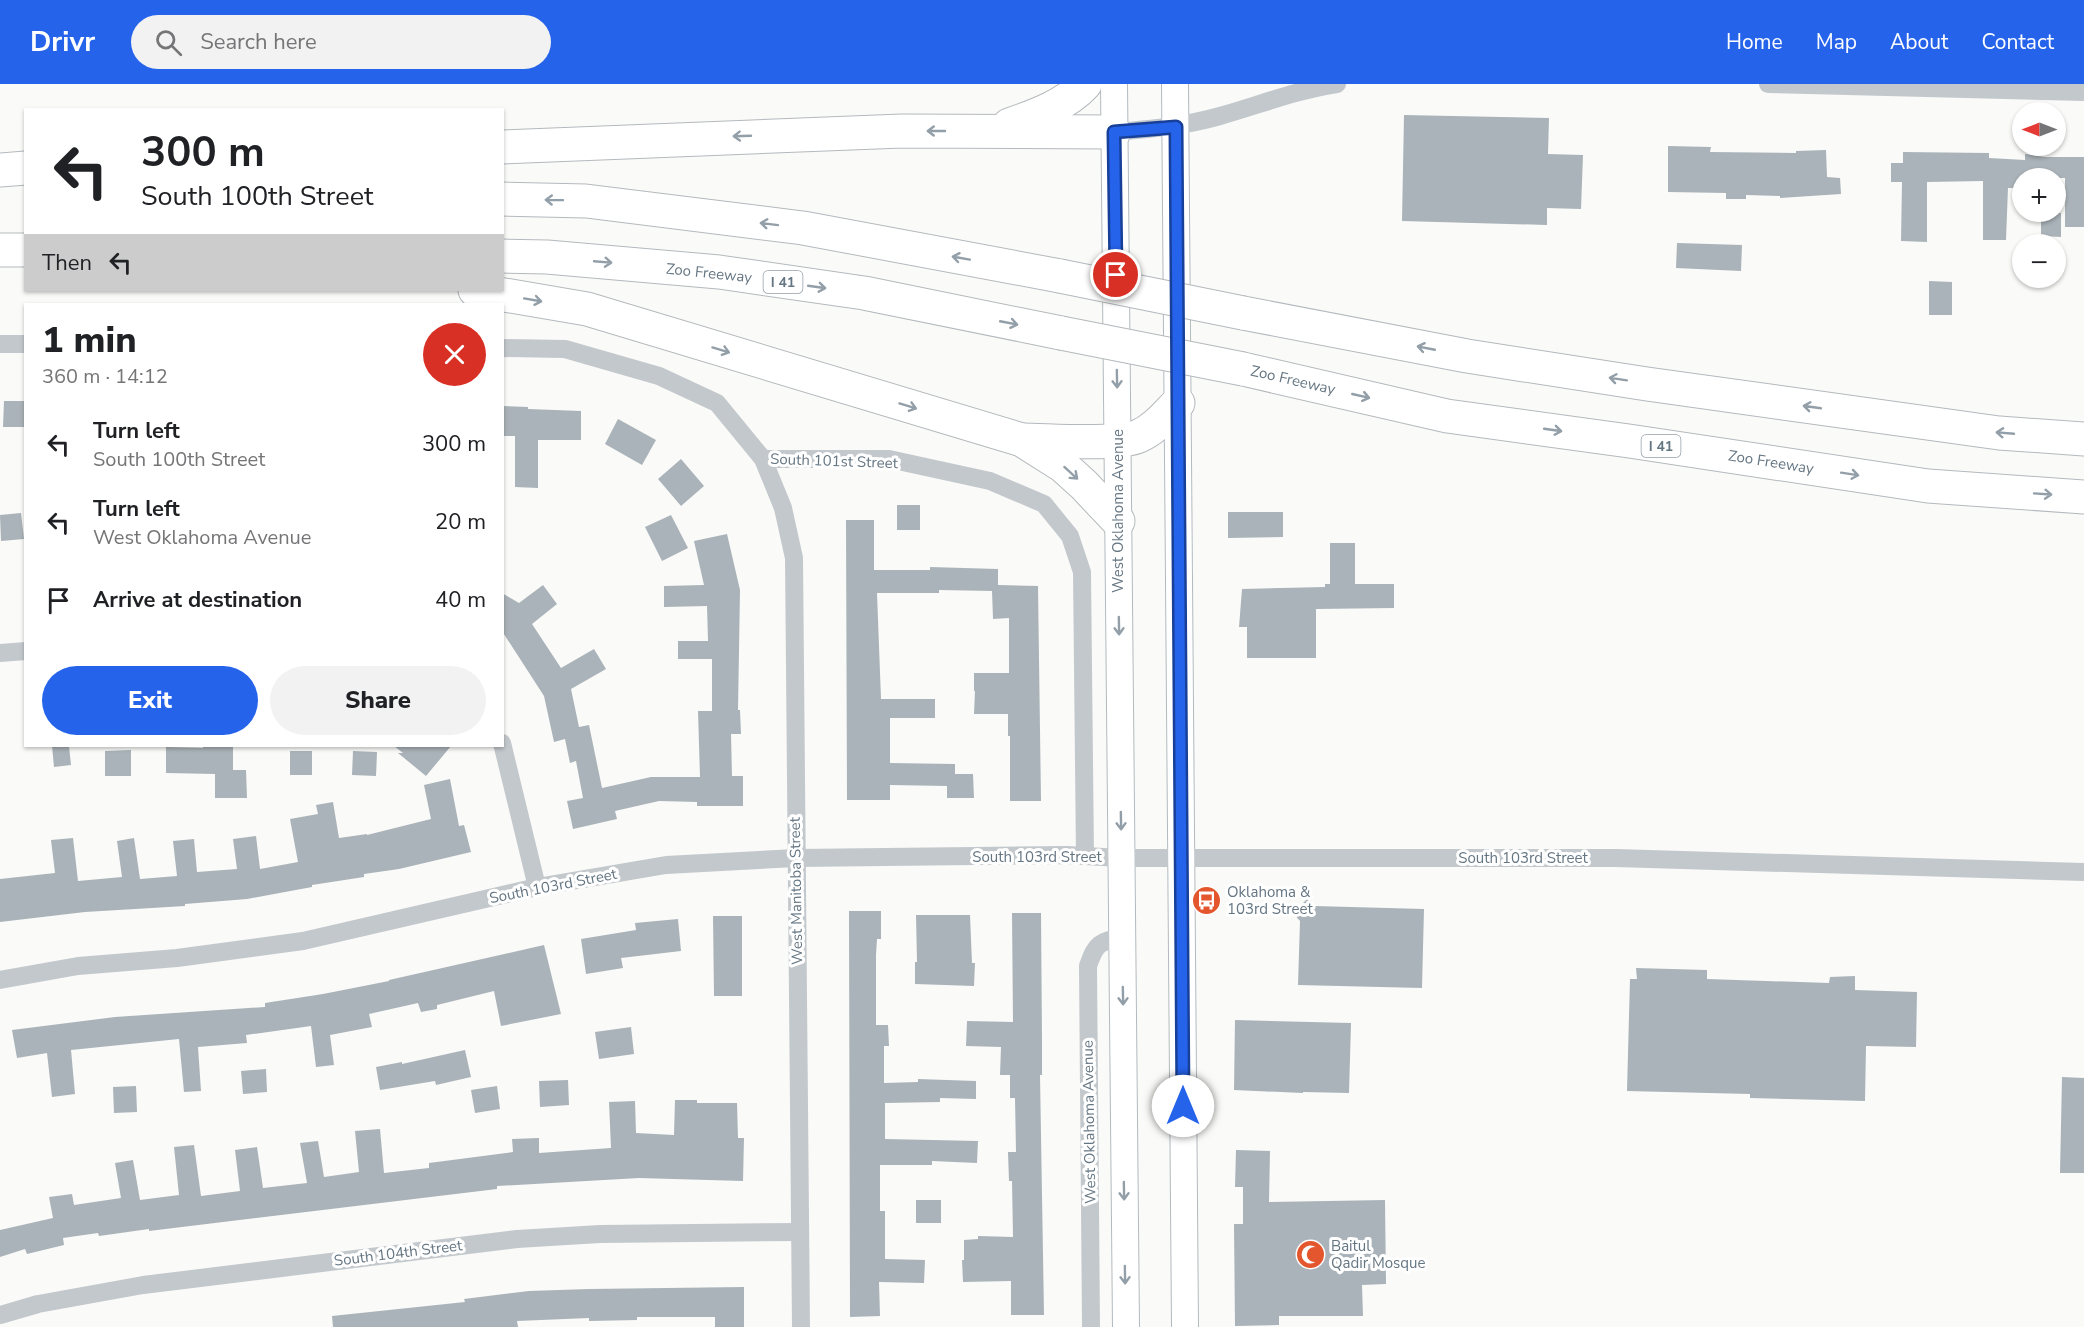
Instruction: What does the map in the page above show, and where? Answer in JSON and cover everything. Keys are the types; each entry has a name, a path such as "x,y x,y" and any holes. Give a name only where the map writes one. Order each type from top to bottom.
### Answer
{"highway":[{"path":"995,130 1035,116 1079,91 1086,84"},
{"path":"504,147 890,131 1114,132"},
{"path":"0,170 24,168"},
{"path":"0,191 24,191"},
{"path":"504,200 586,201 803,228 1467,356 1999,433 2084,439"},
{"path":"0,250 24,250"},
{"name":"Zoo Freeway","path":"504,256 547,257 719,272 864,293 1243,369 1447,416 1928,486 2084,496"},
{"path":"481,291 587,309 1022,440 1064,466 1118,522"},
{"path":"1022,440 1118,441 1138,437 1155,426 1178,403"}],"main road":[{"name":"West Oklahoma Avenue","path":"1114,84 1126,1327"},
{"path":"1175,84 1185,1327"}],"street":[{"path":"1114,132 1176,127 1219,117 1314,88 1337,84"},
{"path":"1768,84 2084,92"},
{"path":"0,344 24,344"},
{"name":"South 101st Street","path":"504,348 565,348 659,375 717,402 763,459 889,459 990,481 1044,504 1070,536 1082,572 1085,856"},
{"name":"West Manitoba Street","path":"763,459 783,508 794,558 801,1327"},
{"path":"0,653 24,651"},
{"path":"503,747 537,887"},
{"name":"South 103rd Street","path":"0,980 78,966 177,958 303,941 537,887 666,865 796,858 1181,856 1616,858 2084,872"},
{"name":"West Oklahoma Avenue","path":"1091,1327 1088,966 1094,948 1106,941 1122,937"},
{"name":"South 104th Street","path":"0,1315 38,1304 143,1285 517,1239 600,1234 799,1232"}],"building":[{"path":"1404,115 1549,118 1548,154 1583,155 1581,209 1547,208 1547,225 1402,221"},
{"path":"1668,146 1711,147 1710,152 1796,153 1796,151 1826,150 1827,177 1840,178 1841,194 1780,198 1780,196 1746,195 1746,199 1726,199 1726,193 1668,192"},
{"path":"1903,152 1989,153 1989,158 2025,160 2025,156 2084,157 2084,227 2065,227 2066,168 2012,168 2012,188 2008,188 2006,240 1983,240 1983,181 1927,182 1927,242 1901,241 1902,182 1891,182 1891,163 1903,163"},
{"path":"2041,222 2061,222 2061,234 2041,234"},
{"path":"1677,243 1742,245 1741,271 1676,268"},
{"path":"1929,281 1952,282 1952,315 1929,315"},
{"path":"4,401 24,401 24,427 3,427"},
{"path":"504,406 581,411 581,440 538,440 538,488 515,487 515,436 504,436"},
{"path":"618,419 656,440 642,465 605,444"},
{"path":"681,459 704,486 681,506 658,479"},
{"path":"897,505 920,505 920,530 897,530"},
{"path":"1228,512 1283,512 1283,537 1228,538"},
{"path":"21,513 24,539 1,541 0,515"},
{"path":"671,515 688,548 662,561 645,527"},
{"path":"846,520 874,520 874,570 930,570 930,567 998,569 998,585 1038,586 1041,801 1010,801 1008,714 974,714 974,673 1009,673 1009,618 993,619 992,591 939,590 939,593 877,593 881,699 935,699 935,718 890,718 890,763 955,764 955,774 973,774 974,798 947,798 947,786 890,785 890,800 847,800"},
{"path":"727,534 740,590 738,710 740,710 741,734 731,734 732,776 743,776 743,806 697,806 697,802 659,801 615,811 617,819 573,829 567,801 583,798 576,761 570,763 565,739 554,742 544,696 504,634 504,594 519,603 543,585 557,604 532,624 561,668 594,649 606,669 571,689 579,727 589,725 602,788 651,777 700,777 698,711 712,711 712,659 678,659 678,641 708,641 707,606 664,607 664,586 704,585 694,541"},
{"path":"1330,543 1355,543 1355,584 1394,584 1394,608 1316,609 1316,658 1247,658 1247,627 1239,627 1242,589 1325,587 1325,584 1330,584"},
{"path":"52,747 69,747 71,765 54,767"},
{"path":"166,747 233,747 233,770 246,770 247,798 215,798 215,774 166,773"},
{"path":"395,747 450,747 426,776 398,753 403,753"},
{"path":"131,750 131,776 105,776 105,751"},
{"path":"290,751 312,751 312,775 290,775"},
{"path":"353,751 377,752 376,776 352,775"},
{"path":"450,779 459,826 464,825 471,852 399,869 364,874 364,877 247,899 185,904 185,906 85,912 0,922 0,879 55,873 51,840 73,838 78,881 122,877 117,841 134,838 140,879 177,876 173,841 194,839 197,872 237,869 233,839 256,836 260,869 298,862 290,819 318,814 316,805 333,802 339,838 367,835 431,819 424,785"},
{"path":"1307,899 1314,906 1424,909 1422,988 1298,985 1300,921 1293,913"},
{"path":"849,911 881,911 881,939 877,939 876,955 876,1025 888,1025 889,1046 884,1046 884,1083 918,1082 918,1079 976,1081 976,1099 940,1098 940,1102 885,1103 885,1139 978,1141 977,1163 932,1161 932,1165 880,1165 880,1211 885,1211 885,1259 925,1260 924,1283 879,1282 880,1316 850,1317"},
{"path":"1012,913 1041,913 1042,1075 1040,1075 1044,1315 1011,1315 1011,1281 963,1282 964,1240 978,1239 978,1236 1013,1237 1012,1181 1009,1181 1008,1152 1016,1152 1015,1098 1010,1098 1010,1075 1000,1075 1001,1047 966,1046 967,1021 1013,1022"},
{"path":"916,915 970,915 972,963 975,963 974,986 915,984"},
{"path":"713,916 742,916 742,996 714,996"},
{"path":"678,919 681,951 621,958 623,968 586,974 581,939 636,930 635,923"},
{"path":"544,945 561,1014 501,1026 494,991 437,1005 437,1009 421,1012 418,1003 369,1014 372,1027 330,1035 334,1065 316,1067 311,1026 246,1035 247,1043 198,1047 201,1091 184,1092 179,1039 71,1050 75,1094 52,1097 47,1053 17,1058 12,1030 115,1017 265,1007 265,1003 389,981"},
{"path":"1636,968 1707,970 1707,979 1829,983 1830,977 1855,976 1855,990 1917,992 1916,1047 1866,1046 1865,1101 1750,1098 1750,1094 1627,1091 1630,979 1637,979"},
{"path":"1235,1020 1351,1023 1349,1093 1234,1090"},
{"path":"631,1027 634,1054 599,1059 595,1032"},
{"path":"465,1050 471,1077 436,1085 435,1081 380,1090 376,1067 402,1062 402,1064"},
{"path":"266,1069 267,1092 243,1094 241,1071"},
{"path":"2062,1077 2084,1078 2084,1173 2060,1173"},
{"path":"568,1080 569,1105 540,1107 539,1081"},
{"path":"136,1086 137,1112 114,1113 113,1087"},
{"path":"497,1086 500,1109 475,1113 471,1090"},
{"path":"675,1100 697,1100 697,1103 737,1103 738,1138 744,1138 743,1181 639,1178 497,1186 497,1189 149,1231 149,1229 99,1236 98,1233 63,1238 64,1245 27,1254 25,1249 0,1257 0,1230 53,1218 49,1197 72,1194 74,1205 121,1198 115,1163 133,1160 140,1200 179,1195 174,1147 194,1145 201,1196 240,1191 235,1150 257,1147 263,1188 307,1183 300,1143 318,1141 324,1177 359,1172 355,1131 380,1129 384,1173 429,1168 429,1163 513,1152 512,1139 539,1138 539,1153 611,1148 609,1102 635,1101 636,1133 674,1135"},
{"name":"Baitul Qadir Mosque","path":"1236,1150 1270,1151 1269,1202 1385,1200 1386,1284 1362,1285 1363,1316 1279,1316 1279,1325 1235,1326 1234,1224 1243,1224 1243,1187 1235,1187"},
{"path":"916,1200 941,1200 941,1223 916,1223"},
{"path":"744,1287 744,1327 715,1327 715,1317 637,1317 637,1320 589,1321 589,1318 517,1321 518,1327 333,1327 332,1316 465,1302 464,1299 529,1291"}],"place":[{"name":"Oklahoma & 103rd Street","path":"1206,901"},
{"name":"Baitul Qadir Mosque","path":"1310,1255"}],"route":[{"path":"1116,275 1114,132 1176,127 1183,1106"}]}
